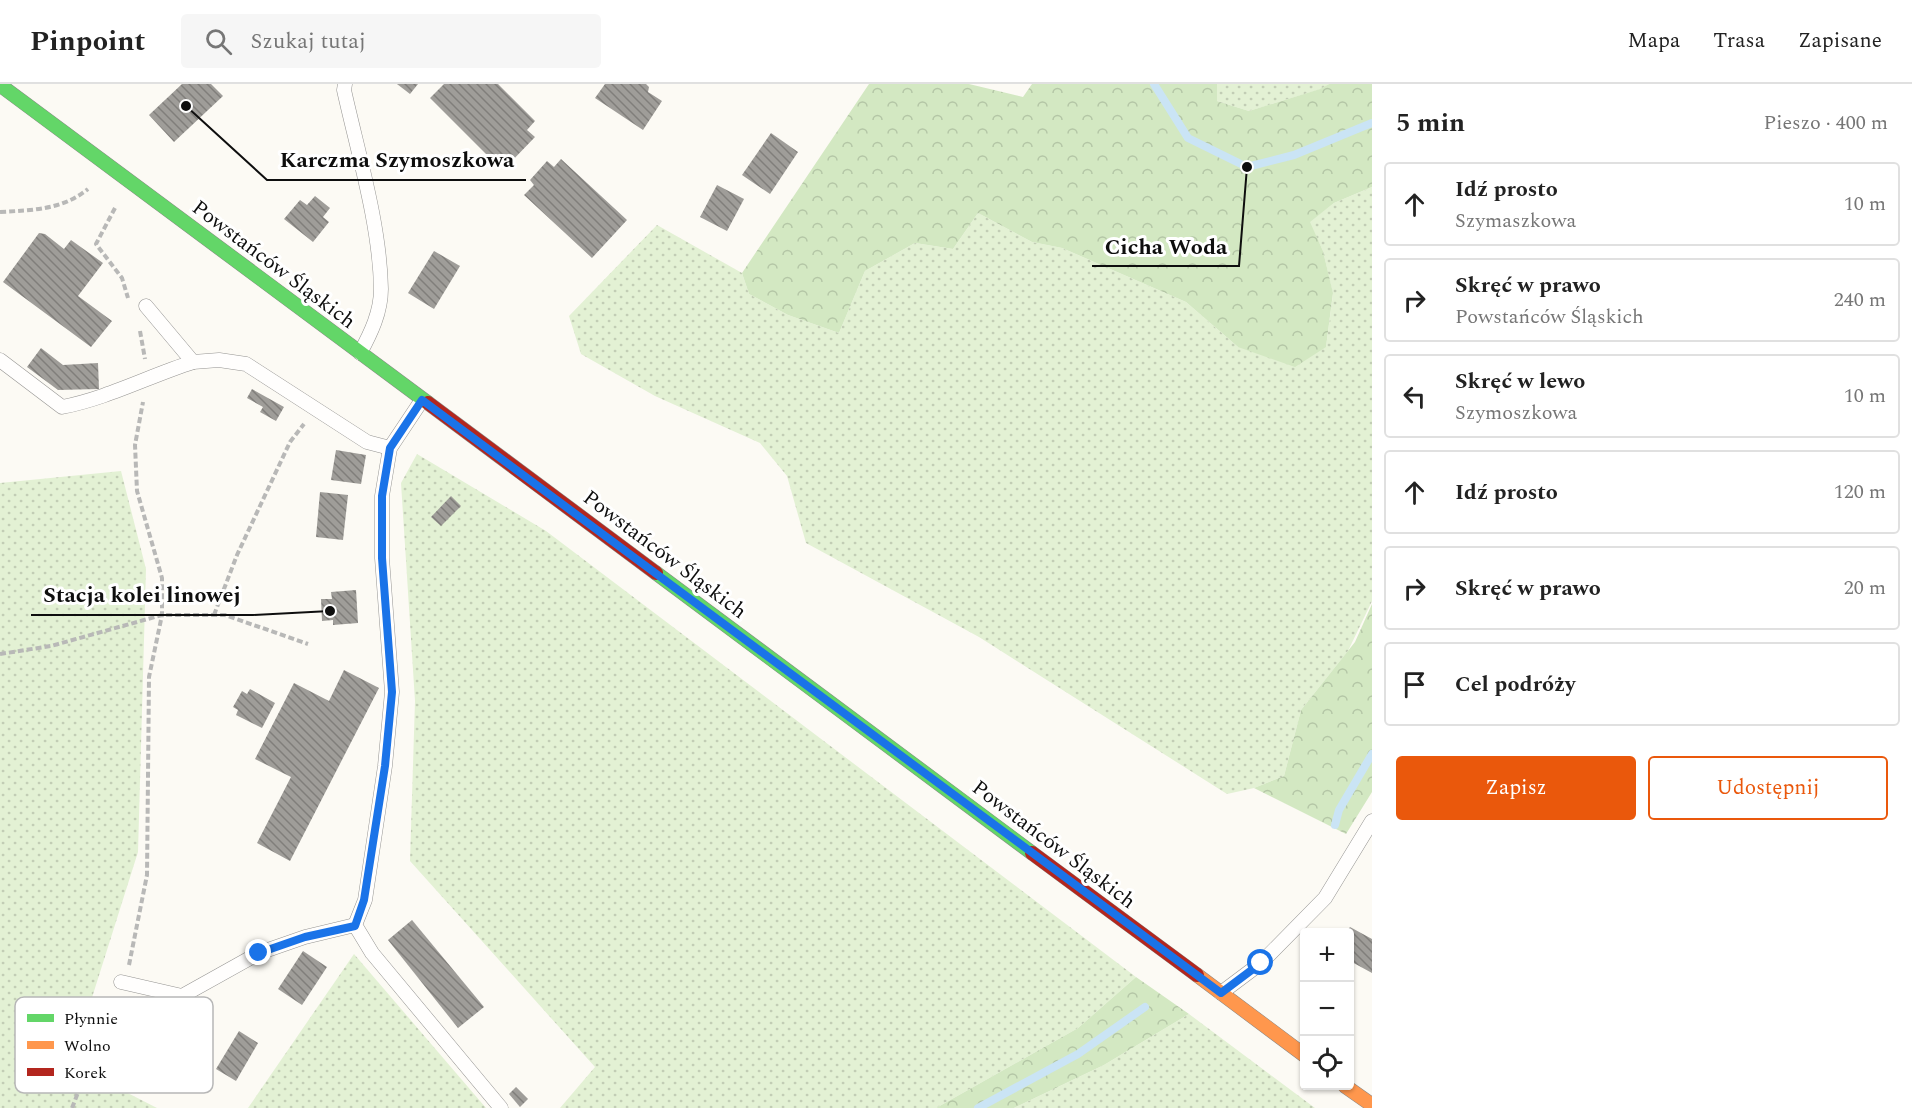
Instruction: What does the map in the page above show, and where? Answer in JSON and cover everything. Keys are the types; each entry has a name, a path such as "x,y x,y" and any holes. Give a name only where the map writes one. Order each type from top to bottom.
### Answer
{"street":[{"name":"Powstańców Śląskich","path":"0,86 1300,1051"},
{"path":"1351,1090 1372,1105"}],"lane":[{"path":"345,84 344,90 373,224 381,290 374,326 360,354"},
{"path":"146,306 193,362"},
{"path":"0,360 62,407 93,401 148,376 193,362 219,360 246,364 367,442 390,448"},
{"path":"422,400 390,448 382,496 382,558 392,692 385,766 366,888 355,926 372,953 501,1108"},
{"path":"1221,993 1261,963 1325,898 1372,821"},
{"path":"121,982 182,996 259,953 305,937 355,926"}],"path":[{"path":"0,212 56,207 76,199 88,189"},
{"path":"115,208 96,244 122,278"},
{"path":"115,997 132,959 147,875 149,677 162,615 162,578 137,491 135,445 148,376"},
{"path":"214,615 237,555 290,442"},
{"path":"0,654 51,646 162,615 225,615 308,644"},
{"path":"72,1108 78,1093"}],"green space":[{"path":"869,84 969,84 1023,97 1032,84 1217,84 1217,101 1249,111 1320,89 1329,84 1372,84 1372,187 1334,203 1310,222 1323,251 1333,293 1326,347 1295,367 1238,347 1186,302 1062,248 1032,242 978,213 953,249 915,243 865,271 839,333 788,315 749,294 742,273"},
{"path":"1217,84 1329,84 1321,89 1249,111 1217,101"},
{"path":"1372,187 1372,601 1348,651 1301,710 1284,776 1254,788 1227,794 979,637 806,543 787,476 760,443 655,396 581,354 569,316 657,225 742,273 749,294 788,315 839,333 865,271 915,243 953,249 978,213 1032,242 1062,248 1186,302 1238,347 1326,347 1333,294 1323,251 1309,222 1334,203"},
{"path":"417,454 546,531 1136,977 1078,1028 936,1108 560,1108 595,1067 410,861 415,701 401,483"},
{"path":"121,471 146,569 138,852 92,997 15,997 15,1093 128,1093 157,1108 0,1108 0,483"},
{"path":"1372,604 1372,792 1346,834 1254,788 1284,776 1301,710 1355,642"},
{"path":"354,954 486,1108 248,1108"},
{"path":"1136,977 1189,1014 1104,1065 1014,1108 936,1108 1078,1028"},
{"path":"1189,1014 1315,1108 1014,1108 1104,1065"}],"building":[{"path":"182,84 211,84 223,96 174,142 149,115"},
{"path":"397,84 418,84 410,94"},
{"path":"444,84 498,84 535,121 527,130 535,137 507,166 501,161 497,165 430,98"},
{"path":"605,84 646,84 649,87 648,92 662,101 643,130 595,98"},
{"path":"771,133 798,152 770,194 742,175"},
{"path":"561,159 627,220 592,258 524,195 534,185 530,180 547,161 554,167"},
{"path":"717,185 744,199 727,231 700,217"},
{"path":"315,196 330,208 323,217 329,222 313,242 284,219 300,200 307,205"},
{"path":"39,233 45,234 64,249 71,240 103,263 78,296 112,321 91,347 3,282"},
{"path":"434,251 460,266 434,309 408,293"},
{"path":"41,348 63,365 98,363 99,389 58,390 27,367"},
{"path":"252,389 284,407 276,421 260,412 263,407 247,398"},
{"path":"336,450 366,455 361,484 331,480"},
{"path":"320,492 348,495 343,540 316,537"},
{"path":"451,496 461,506 441,526 431,517"},
{"path":"356,590 358,623 333,625 333,620 322,621 321,599 332,599 331,592"},
{"path":"344,670 379,688 290,861 257,843 291,777 255,759 294,683 329,701"},
{"path":"250,689 275,703 262,728 236,715 238,710 233,707 242,691 247,694"},
{"path":"412,920 484,1007 458,1028 388,940"},
{"path":"1354,929 1372,939 1372,973 1354,963"},
{"path":"303,951 327,967 302,1005 278,989"},
{"path":"239,1031 258,1043 236,1081 216,1069"},
{"path":"516,1087 528,1099 520,1107 509,1094"}],"waterway":[{"path":"1154,84 1188,138 1247,167 1294,155 1372,123"},
{"path":"1335,825 1339,810 1372,754"},
{"path":"978,1108 1078,1054 1145,1007"}],"traffic: fast":[{"path":"0,85 428,403"},
{"path":"656,573 1032,853"}],"traffic: slow":[{"path":"1197,975 1300,1052"},
{"path":"1351,1090 1372,1105"}],"traffic: jam":[{"path":"428,403 656,573"},
{"path":"1032,853 1197,975"}],"place":[{"name":"Karczma Szymoszkowa","path":"186,106"},
{"name":"Cicha Woda","path":"1247,167"},
{"name":"Stacja kolei linowej","path":"330,611"}],"route":[{"path":"259,953 305,937 355,926 364,900 385,766 392,692 382,558 382,496 390,448 422,400 1221,993 1261,963"}]}
